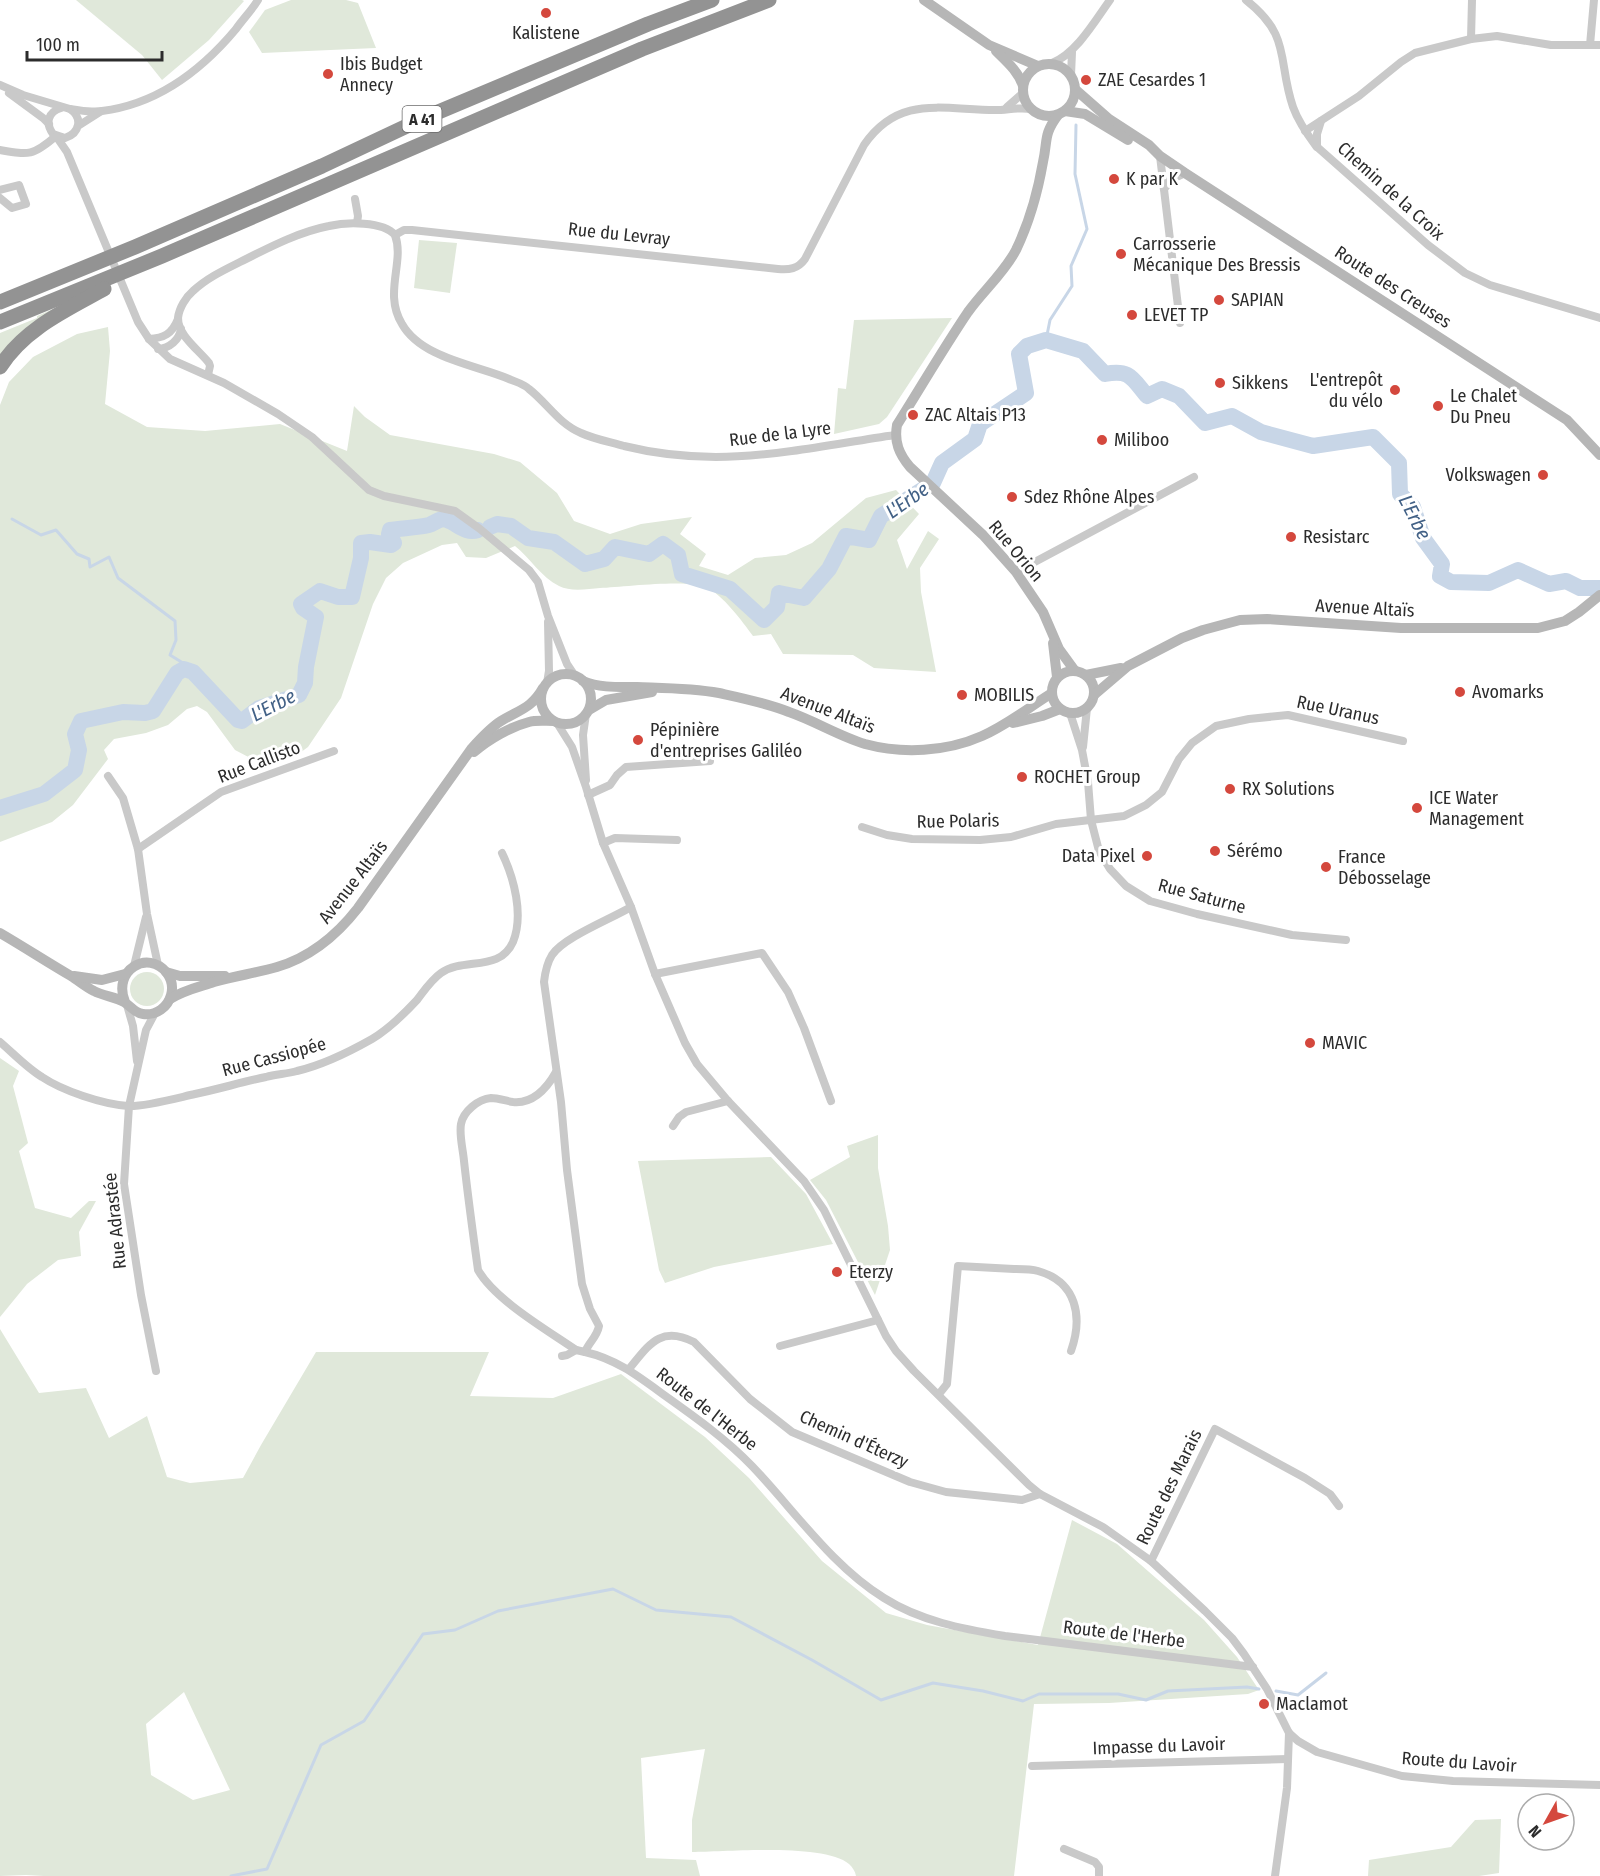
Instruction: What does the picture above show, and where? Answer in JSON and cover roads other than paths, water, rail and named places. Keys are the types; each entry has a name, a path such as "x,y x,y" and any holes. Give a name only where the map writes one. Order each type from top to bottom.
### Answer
{"highway":[{"name":"A 41","path":"0,302 135,247 322,166 423,118 648,24 712,0"},
{"name":"A 41","path":"0,322 162,256 642,49 769,0"},
{"path":"0,367 19,344 48,321 162,256"}],"street":[{"path":"895,435 897,425 969,312 1007,265 1016,250 1024,232 1041,174 1046,134 1036,112 1026,102 1020,78 1013,69 989,45 924,0"},
{"path":"1007,108 1023,89 1025,78 1031,70 1061,60 1072,52 1110,0"},
{"name":"Chemin de la Croix","path":"1246,0 1261,13 1276,32 1292,105 1305,131 1317,147 1440,256 1465,273 1490,285 1600,318"},
{"path":"1471,39 1472,0"},
{"path":"1590,45 1594,0"},
{"path":"0,150 29,154 56,136 65,138 73,134 78,126 100,112 141,102 181,82 208,60 259,2"},
{"path":"1305,131 1359,96 1415,53 1471,39 1497,36 1551,45 1600,45"},
{"path":"989,45 1038,66"},
{"path":"1046,134 1061,113 1071,105 1076,90 1071,75 1072,52"},
{"path":"1052,63 1060,65 1071,75"},
{"path":"0,85 65,108 100,112"},
{"path":"0,85 43,118 67,152 138,322 158,349 170,359 208,375 259,402 312,437 369,490 384,496 455,511 529,570 538,582 548,616 567,664 591,694 583,735 587,791"},
{"name":"Route des Creuses","path":"1076,90 1109,118 1149,145 1160,156 1567,420 1600,455"},
{"name":"Rue du Levray","path":"149,339 166,336 175,327 183,303 201,284 266,249 308,231 329,226 357,223 387,229 395,235 412,230 791,269 801,265 805,260 864,145 884,123 903,112 927,107 997,110 1007,108 1036,112"},
{"path":"48,124 53,112 65,108"},
{"path":"65,108 77,116 78,126"},
{"path":"1036,112 1048,116 1061,113"},
{"name":"Route des Creuses","path":"1061,113 1085,114 1145,151 1160,156"},
{"path":"1317,147 1317,134 1321,121"},
{"path":"67,152 69,136"},
{"path":"1160,156 1180,323"},
{"path":"1164,189 1172,179 1185,172"},
{"path":"0,190 20,184 26,204 12,208 0,198"},
{"path":"355,199 357,223"},
{"name":"Rue de la Lyre","path":"395,235 397,251 395,307 401,323 410,335 440,354 528,388 568,427 582,434 651,452 693,458 740,458 771,455 895,435"},
{"path":"178,319 184,334 210,366 208,375"},
{"path":"158,349 166,348 174,342 181,328"},
{"path":"1567,420 1586,431 1600,444"},
{"name":"Rue Orion","path":"895,435 902,457 983,536 1016,572 1043,612 1066,660 1081,673"},
{"path":"1016,572 1194,477"},
{"name":"Avenue Altaïs","path":"1094,694 1128,666 1182,638 1240,620 1267,619 1401,627 1538,628 1565,621 1600,595"},
{"path":"548,616 549,671 541,697 542,706 572,747 603,843 631,907 655,974 684,1043 697,1064 728,1101 804,1181 824,1210 878,1320 896,1351 1017,1474 1040,1494 1103,1527 1173,1580 1232,1638 1253,1667 1289,1733 1287,1788 1275,1876"},
{"name":"Rue Orion","path":"1052,633 1057,677"},
{"name":"Avenue Altaïs","path":"1081,673 1102,673 1128,666"},
{"path":"1063,673 1081,673 1094,687 1094,694 1087,708 1081,711 1065,711 1055,703 1052,686 1057,677 1063,673"},
{"path":"545,686 560,675 579,678"},
{"name":"Avenue Altaïs","path":"579,678 604,686 702,690 760,702 796,714 864,743 891,748 937,748 958,745 981,737 1006,724 1052,693"},
{"name":"Avenue Altaïs","path":"170,999 180,993 235,976 288,963 310,953 329,940 344,926 472,748 501,721 526,708 538,697 545,686"},
{"name":"Avenue Altaïs","path":"587,712 606,700 670,689"},
{"name":"Rue Saturne","path":"1082,750 1087,708"},
{"name":"Avenue Altaïs","path":"1006,724 1065,711"},
{"name":"Rue Saturne","path":"1065,711 1082,750 1088,782 1091,820 1099,851 1110,869 1126,886 1150,901 1197,914 1292,935 1346,940"},
{"path":"555,722 573,723 587,712"},
{"name":"Rue Uranus","path":"1091,820 1124,816 1146,805 1162,792 1179,759 1192,743 1216,726 1249,719 1288,715 1403,741"},
{"name":"Avenue Altaïs","path":"463,762 488,741 521,725 531,721 555,722"},
{"name":"Rue Callisto","path":"138,849 221,792 334,751"},
{"path":"587,791 610,785 626,767 710,761"},
{"path":"108,776 123,798 138,849 147,914 162,969 171,980 172,989 170,999 164,1008 155,1013 143,1014 132,1010 121,993 121,983 125,974 134,966 146,963 162,969"},
{"name":"Rue Polaris","path":"862,827 912,839 954,841 1011,837 1056,824 1091,820"},
{"path":"603,843 615,838 677,840"},
{"name":"Rue Cassiopée","path":"129,1106 166,1101 297,1071 336,1057 374,1038 396,1021 440,974 454,966 482,963 502,956 513,941 517,912 510,870 502,853"},
{"path":"562,1356 580,1351 597,1334 599,1326 590,1309 582,1284 567,1170 561,1102 544,982 548,963 557,949 631,907"},
{"path":"134,966 147,914"},
{"path":"0,933 92,990 126,1004"},
{"path":"655,974 762,953 788,992 831,1101"},
{"name":"Avenue Altaïs","path":"162,969 180,976 235,976"},
{"path":"70,976 102,980 125,974"},
{"name":"Rue Adrastée","path":"126,1004 133,1026 137,1068"},
{"name":"Rue Adrastée","path":"155,1013 146,1030 129,1106 124,1184 141,1295 156,1371"},
{"path":"0,1042 41,1077 75,1094 129,1106"},
{"path":"556,1072 546,1087 561,1102"},
{"name":"Route de l'Herbe","path":"546,1087 522,1102 491,1098 484,1100 466,1112 461,1125 478,1270 482,1277 514,1306 580,1351 604,1356 629,1369 715,1432 751,1465 840,1564 882,1597 908,1612 1005,1636 1253,1667"},
{"path":"674,1126 679,1117 686,1112 728,1101"},
{"path":"939,1394 947,1384 958,1266 1037,1270 1059,1281 1070,1294 1077,1312 1075,1339 1071,1351"},
{"path":"780,1346 859,1327 878,1320"},
{"name":"Chemin d'Éterzy","path":"629,1369 653,1341 671,1335 683,1336 694,1342 750,1399 792,1432 910,1482 946,1492 1022,1500 1040,1494"},
{"name":"Route des Marais","path":"1151,1562 1215,1429 1305,1478 1330,1494 1339,1506"},
{"name":"Route du Lavoir","path":"1289,1733 1317,1752 1402,1776 1453,1781 1600,1785"},
{"name":"Impasse du Lavoir","path":"1032,1766 1288,1759"},
{"path":"1064,1849 1095,1862 1099,1866 1099,1876"}],"waterway":[{"path":"1046,340 1050,320 1072,286 1071,266 1087,229 1075,174 1076,125"},
{"name":"L'Erbe","path":"490,527 497,524 511,526 528,538 554,542 585,564 604,559 615,547 649,554 663,544 678,555 682,574 730,589 764,620 777,607 779,593 804,598 829,569 846,536 869,540 881,516 933,483 942,463 975,439 980,424 1026,393 1019,354 1027,346 1046,340 1083,351 1105,374 1120,373 1130,376 1147,396 1162,389 1179,396 1205,423 1232,416 1261,432 1313,446 1373,437 1399,463 1400,494 1413,507 1423,538 1442,564 1440,576 1451,582 1489,583 1518,570 1549,584 1566,581 1580,588 1600,588"},
{"path":"12,519 41,535 56,530 77,554 89,559 90,567 109,557 118,578 175,621 176,640 170,655 183,663 184,669"},
{"name":"L'Erbe","path":"0,808 44,794 75,770 79,750 75,734 81,721 123,712 153,711 177,673 184,669 193,672 238,720 242,721 259,708 299,695 305,683 316,617 301,604 320,591 338,597 352,597 361,558 361,543 391,545 394,543 389,534 390,530 429,525 442,519 465,530 478,530"},
{"path":"231,1876 267,1869 321,1745 364,1721 423,1634 455,1630 498,1611 613,1589 656,1610 731,1617 881,1700 933,1683 983,1691 1023,1701 1039,1694 1118,1694 1146,1700 1168,1691 1247,1687 1259,1689"},
{"path":"1276,1691 1298,1695 1326,1673"}],"place":[{"name":"Kalistene","path":"546,13"},
{"name":"Ibis Budget Annecy","path":"328,74"},
{"name":"ZAE Cesardes 1","path":"1086,80"},
{"name":"K par K","path":"1114,179"},
{"name":"Carrosserie Mécanique Des Bressis","path":"1121,254"},
{"name":"SAPIAN","path":"1219,300"},
{"name":"LEVET TP","path":"1132,315"},
{"name":"Sikkens","path":"1220,383"},
{"name":"L'entrepôt du vélo","path":"1395,390"},
{"name":"Le Chalet Du Pneu","path":"1438,406"},
{"name":"ZAC Altais P13","path":"913,415"},
{"name":"Miliboo","path":"1102,440"},
{"name":"Volkswagen","path":"1543,475"},
{"name":"Sdez Rhône Alpes","path":"1012,497"},
{"name":"Resistarc","path":"1291,537"},
{"name":"Avomarks","path":"1460,692"},
{"name":"MOBILIS","path":"962,695"},
{"name":"Pépinière d'entreprises Galiléo","path":"638,740"},
{"name":"ROCHET Group","path":"1022,777"},
{"name":"RX Solutions","path":"1230,789"},
{"name":"ICE Water Management","path":"1417,808"},
{"name":"Sérémo","path":"1215,851"},
{"name":"Data Pixel","path":"1147,856"},
{"name":"France Débosselage","path":"1326,867"},
{"name":"MAVIC","path":"1310,1043"},
{"name":"Eterzy","path":"837,1272"},
{"name":"Maclamot","path":"1264,1704"}]}
